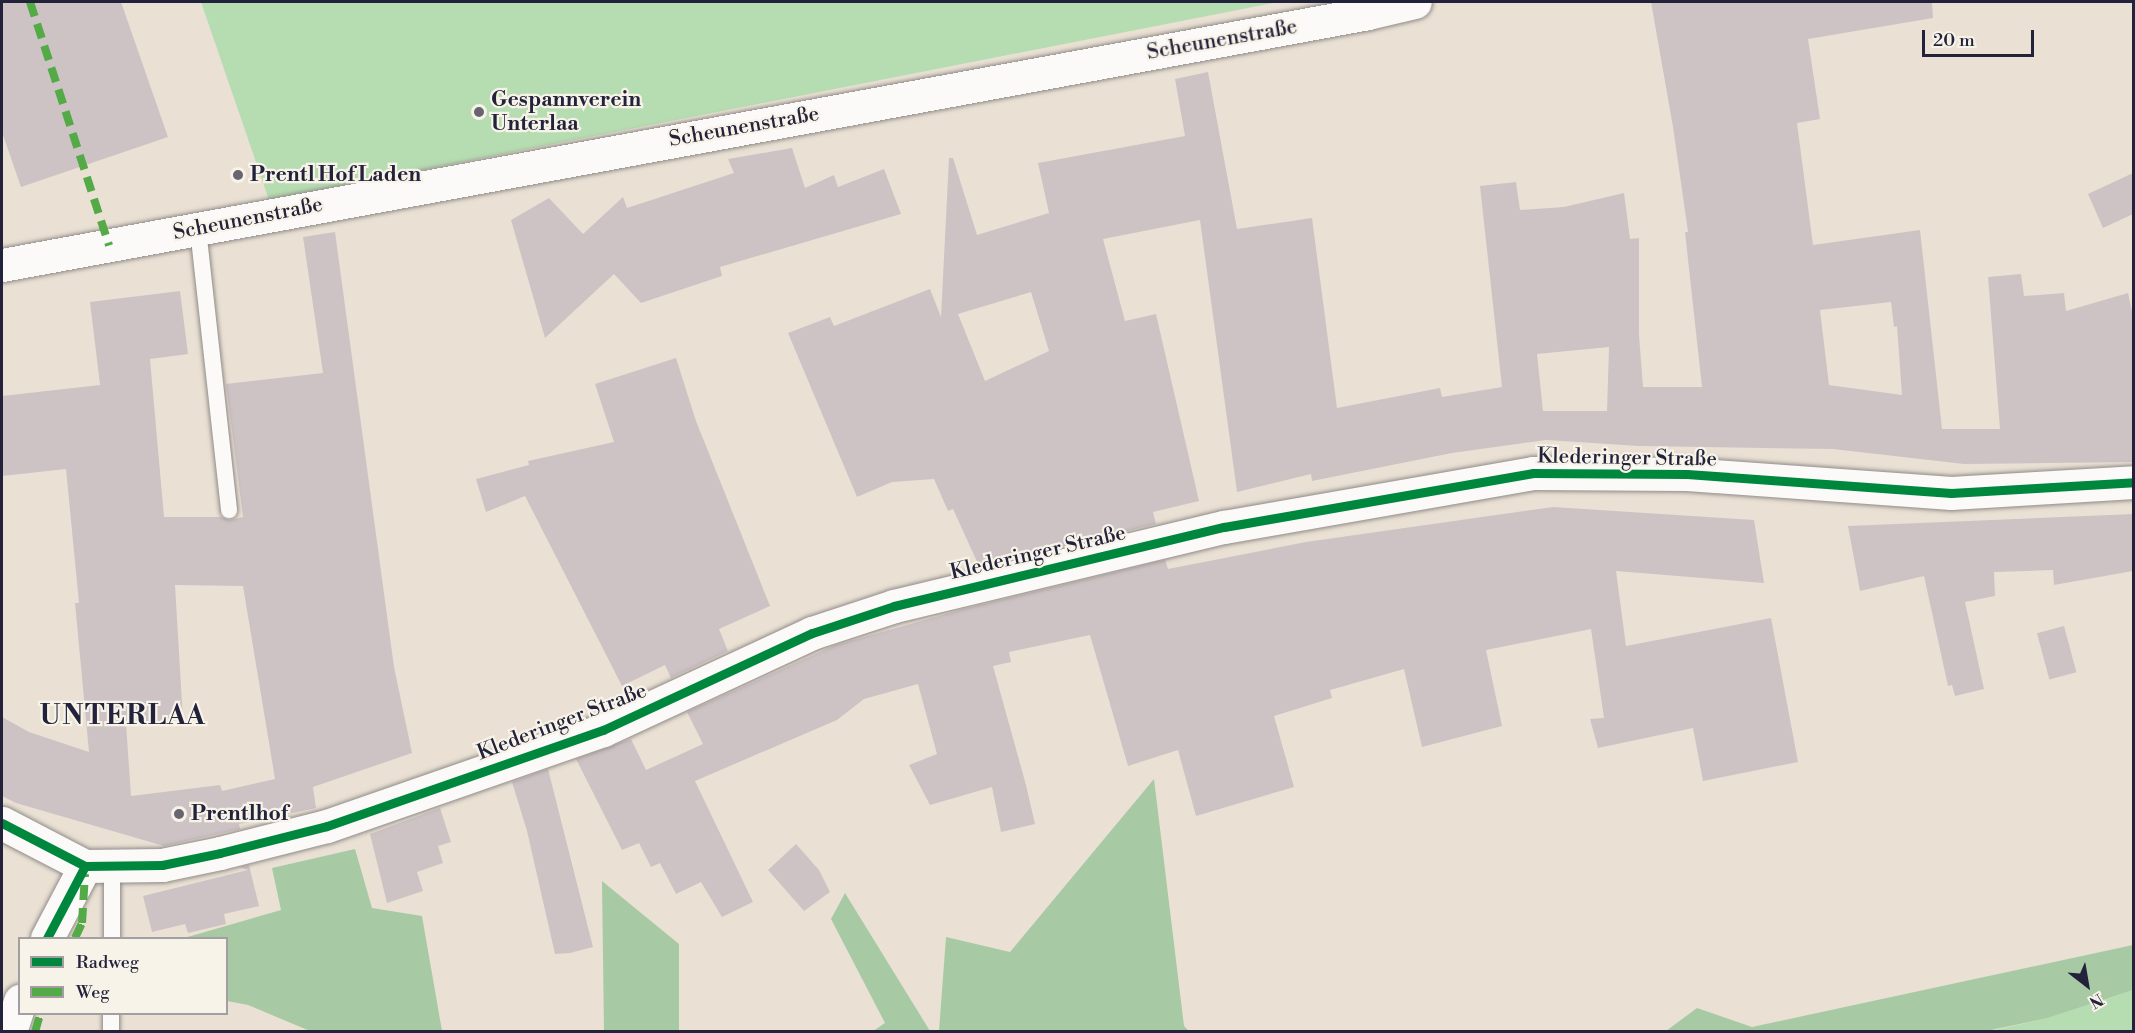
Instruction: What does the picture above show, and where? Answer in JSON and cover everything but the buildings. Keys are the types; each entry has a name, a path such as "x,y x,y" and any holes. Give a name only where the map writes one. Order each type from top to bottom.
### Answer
{"street":[{"name":"Scheunenstraße","path":"2,265 1368,13 1415,2"},
{"name":"Klederinger Straße","path":"99,866 162,865 327,826 603,730 822,630 894,606 1224,527 1533,473 1687,474 1951,493 2133,482"},
{"path":"2,822 99,866 48,937"},
{"path":"10,1032 18,1007"}],"lane":[{"path":"198,228 229,510"},
{"path":"99,866 112,937"},
{"path":"111,1015 111,1032"}],"green space":[{"name":"Gespannverein Unterlaa","path":"201,2 1278,2 269,200"},
{"path":"1154,779 1184,1026 1189,1031 939,1031 946,937 1010,952"},
{"path":"355,849 372,908 422,916 442,1031 310,1031 248,1005 228,1001 228,937 187,937 281,910 272,868"},
{"path":"602,881 679,944 679,1031 604,1031"},
{"path":"845,893 930,1031 873,1031 885,1023 831,919"},
{"path":"2133,945 2133,990 2048,1018 1986,1031 1666,1031 1697,1008 1752,1027"},
{"path":"2133,990 2133,1031 1986,1032 2048,1018"}],"marked path":[{"path":"30,2 109,245"},
{"path":"75,937 82,923 85,874"},
{"path":"35,1032 40,1015"}],"cycle path":[{"path":"2,823 85,866 162,865 220,853 327,826 603,730 812,633 894,606 1224,527 1533,473 1687,474 1951,493 2134,482"},
{"path":"48,937 85,866"}],"place":[{"name":"Gespannverein Unterlaa","path":"479,112"},
{"name":"Prentl Hof Laden","path":"238,175"},
{"name":"Prentlhof","path":"179,814"}],"district":[{"name":"UNTERLAA","path":"123,717"}]}
